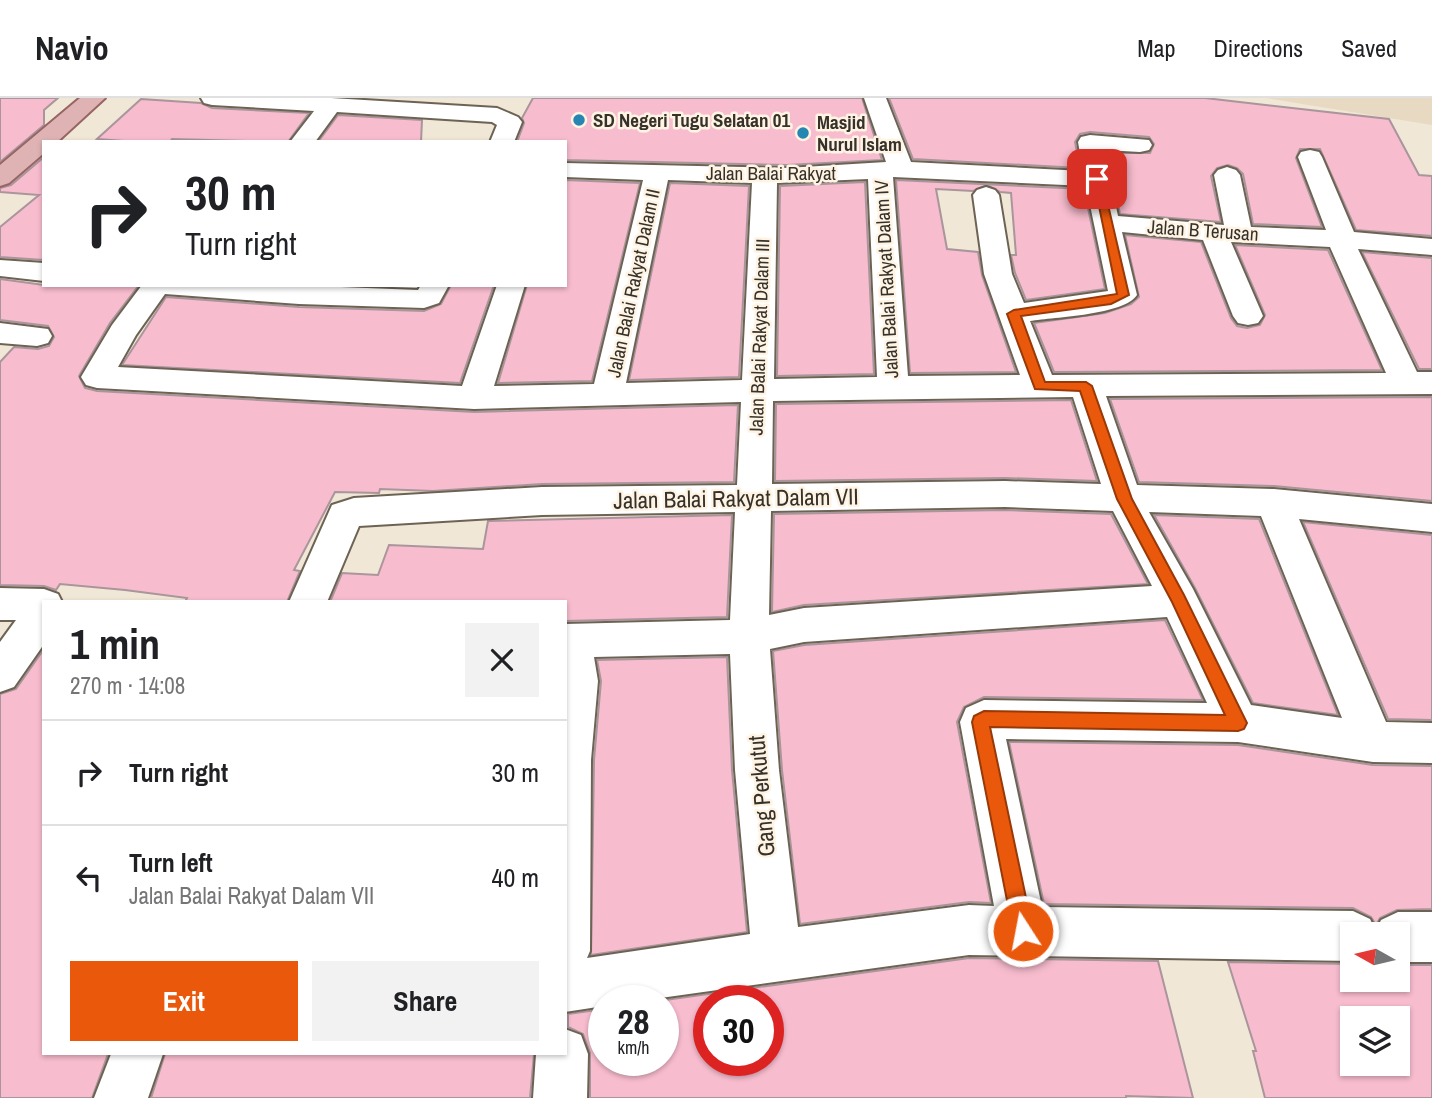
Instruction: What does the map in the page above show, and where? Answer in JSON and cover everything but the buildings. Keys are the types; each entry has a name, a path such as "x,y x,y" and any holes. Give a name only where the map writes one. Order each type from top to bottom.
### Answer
{"main road":[{"path":"45,140 94,98"},
{"path":"0,178 42,142"}],"street":[{"path":"212,98 331,105 407,104 497,115 512,108"},
{"path":"875,98 891,170 1097,179"},
{"path":"304,140 331,105"},
{"path":"503,140 512,108"},
{"path":"1014,314 1111,300 1123,295 1090,142 1140,145"},
{"path":"157,287 123,332 97,377 474,398 893,387 1419,383 1341,239 1310,157"},
{"name":"Jalan Balai Rakyat","path":"567,170 765,175 891,170"},
{"name":"Jalan Balai Rakyat Dalam IV","path":"891,170 893,387"},
{"name":"Jalan Balai Rakyat Dalam II","path":"608,393 657,173"},
{"name":"Jalan Balai Rakyat Dalam III","path":"749,636 765,175"},
{"path":"1227,175 1227,232 1248,316"},
{"path":"986,195 993,254 1040,386"},
{"name":"Jalan B Terusan","path":"1106,223 1432,247"},
{"path":"0,268 42,272"},
{"path":"187,287 299,295 424,299 429,297 434,287"},
{"path":"474,398 510,287"},
{"path":"0,333 37,336"},
{"path":"1086,386 1124,499 1179,600 1238,723"},
{"name":"Jalan Balai Rakyat Dalam VII","path":"309,600 347,514 542,501 1005,494 1274,503 1432,518"},
{"path":"1274,503 1373,742"},
{"path":"567,863 570,747 577,681 568,641 749,636 804,625 1179,600"},
{"path":"0,604 42,605"},
{"path":"0,674 42,615"},
{"name":"Gang Perkutut","path":"749,636 757,770 777,955"},
{"path":"1023,931 981,722 984,719 1238,723 1373,742 1432,743"},
{"path":"567,987 968,930 1340,936"},
{"path":"1410,937 1432,937"},
{"path":"121,1098 136,1055"},
{"path":"559,1098 562,1055"}],"shaded area":[{"path":"1266,98 1432,98 1432,125"}],"place":[{"name":"SD Negeri Tugu Selatan 01","path":"579,120"},
{"name":"Masjid Nurul Islam","path":"803,133"}],"route":[{"path":"1023,931 981,722 984,719 1238,723 1179,600 1124,499 1086,386 1040,386 1014,314 1111,300 1123,295 1097,179"}]}
